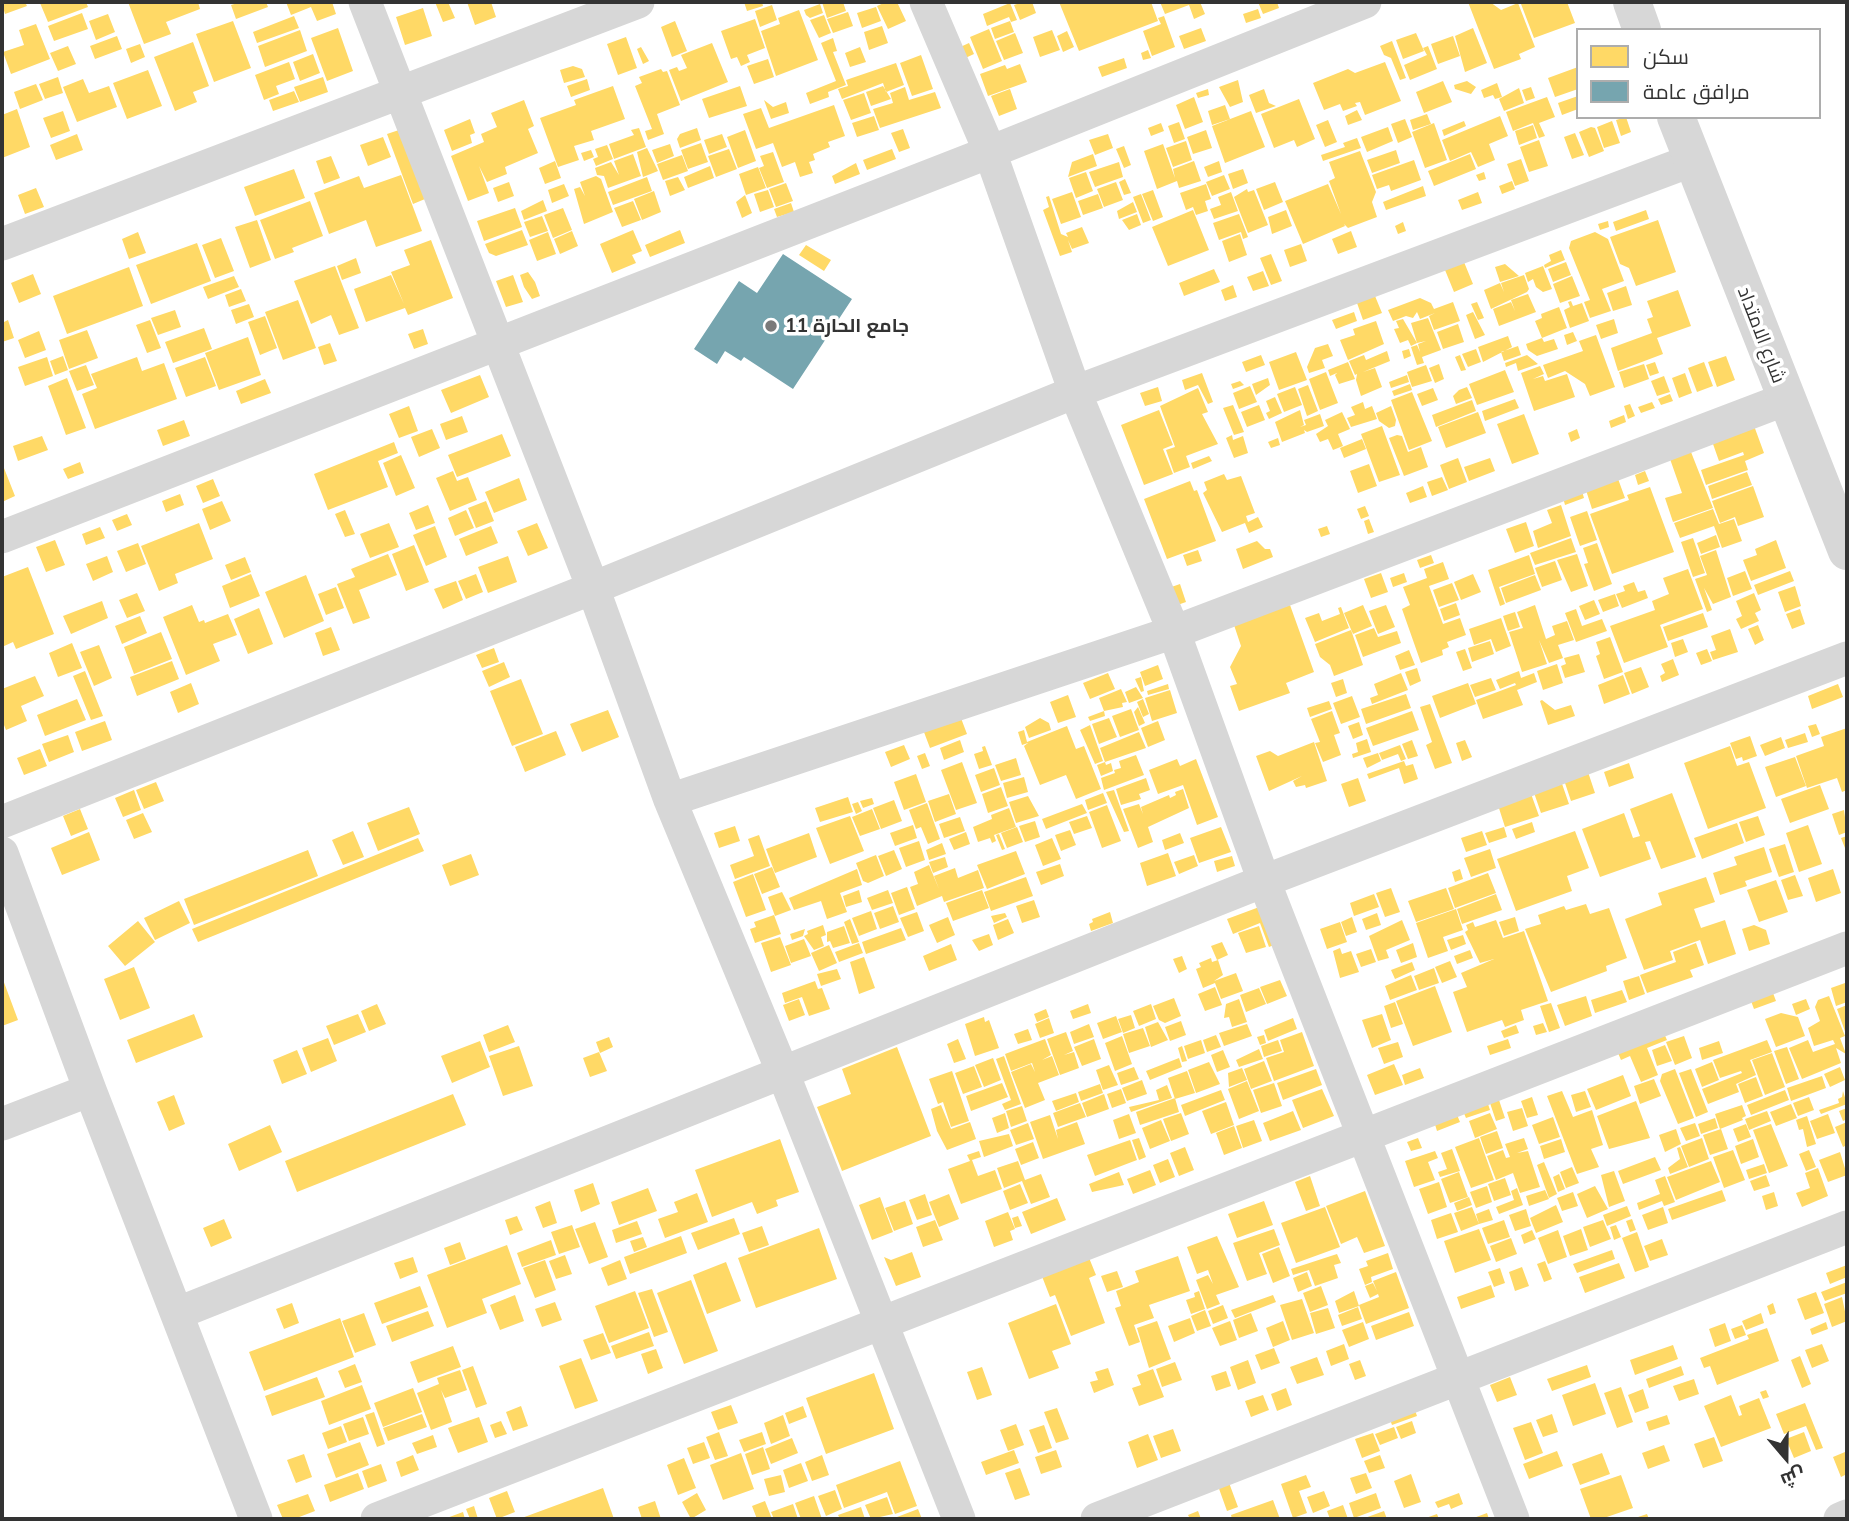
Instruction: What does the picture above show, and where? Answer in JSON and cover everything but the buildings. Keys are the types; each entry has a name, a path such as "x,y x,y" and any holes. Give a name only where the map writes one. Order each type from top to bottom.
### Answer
{"street":[{"path":"365,2 593,588 670,800 783,1073 959,1519"},
{"path":"2,244 401,95 638,2"},
{"path":"926,2 990,152 1075,392 1174,632 1264,881 1361,1135 1513,1519"},
{"path":"2,537 990,152 1365,2"},
{"path":"1632,2 1642,28"},
{"name":"شارع الامتداد","path":"1677,119 1847,551"},
{"path":"2,822 593,588 1075,392 1693,160"},
{"path":"670,800 1174,632 1491,514 1786,399"},
{"path":"178,1313 1264,881 1847,658"},
{"path":"2,853 89,1090 256,1519"},
{"path":"377,1519 1847,948"},
{"path":"2,1124 89,1090"},
{"path":"1097,1519 1847,1227"},
{"path":"1840,1519 1847,1516"}],"place":[{"name":"جامع الحارة 11","path":"771,326"}]}
